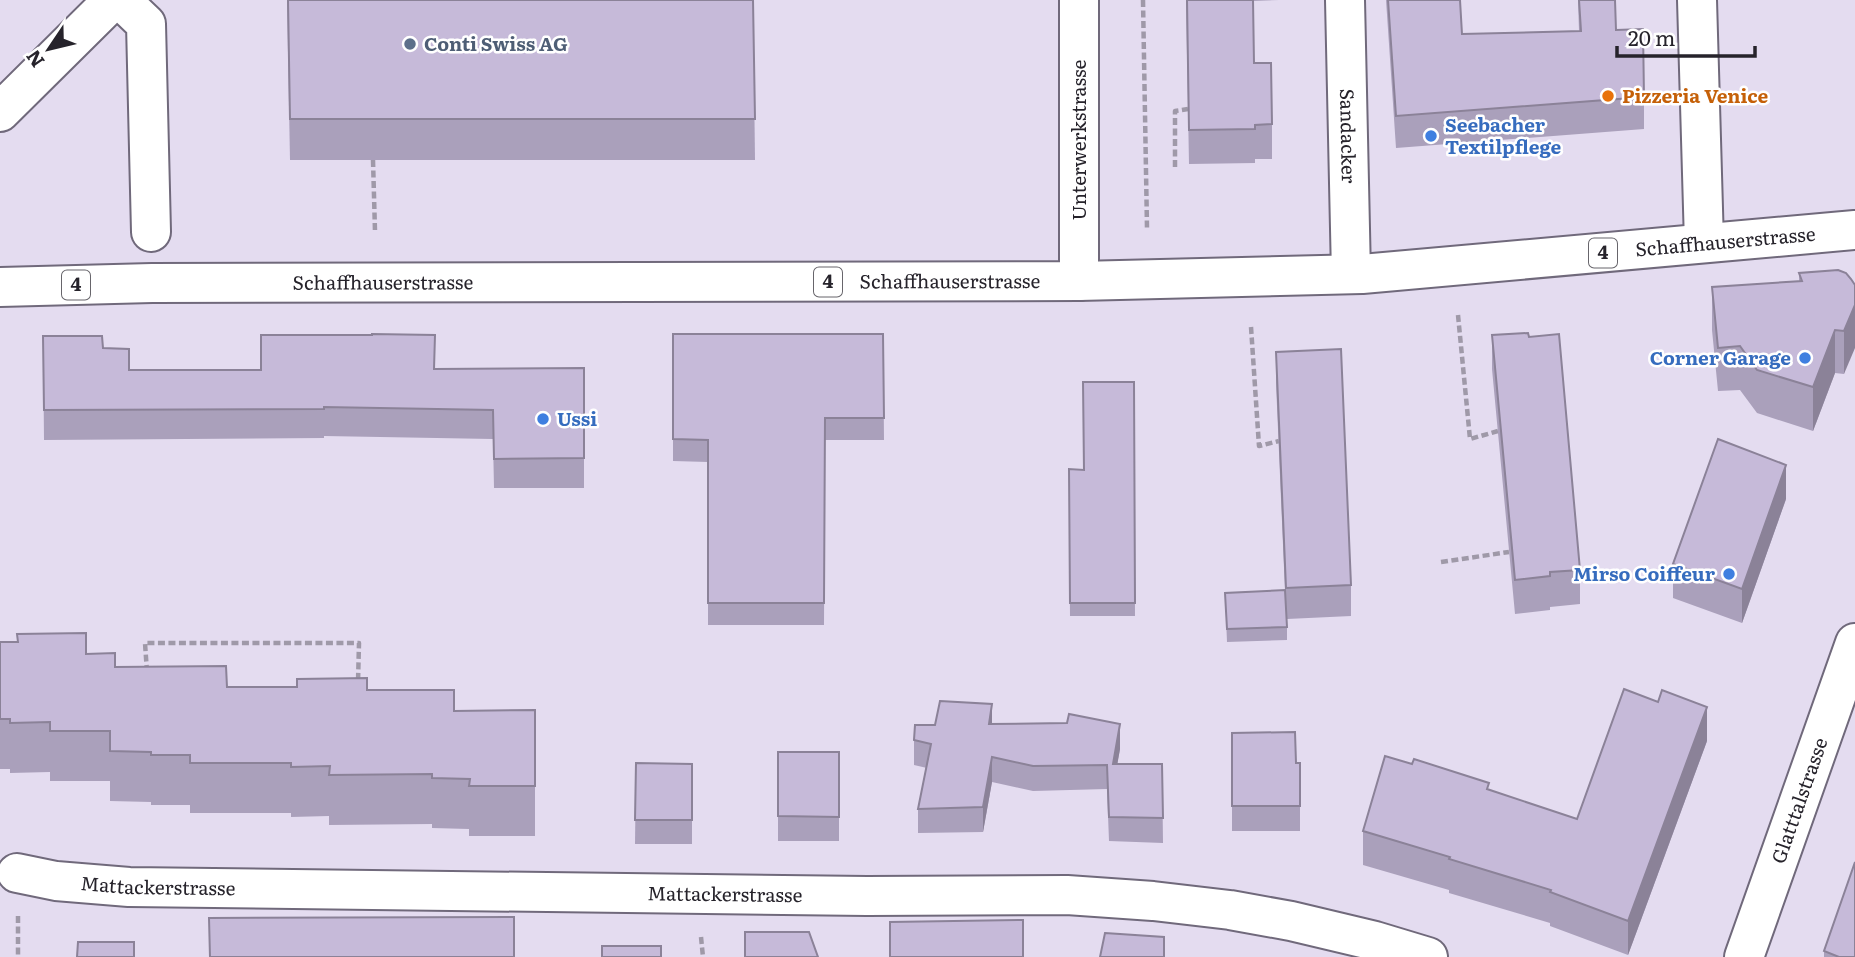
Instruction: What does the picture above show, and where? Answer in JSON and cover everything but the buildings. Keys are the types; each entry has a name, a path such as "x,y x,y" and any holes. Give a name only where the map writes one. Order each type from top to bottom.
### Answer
{"street":[{"path":"0,112 113,0"},
{"path":"121,0 146,24 151,232"},
{"name":"Unterwerkstrasse","path":"1079,0 1079,281"},
{"name":"Sandacker","path":"1345,0 1351,274"},
{"path":"1697,0 1704,243"},
{"name":"Schaffhauserstrasse","path":"0,286 152,283 1079,281 1351,274 1855,230"},
{"name":"Glatttalstrasse","path":"1744,957 1855,643"},
{"name":"Mattackerstrasse","path":"17,873 56,881 129,887 867,896 1068,895 1230,910 1292,921 1428,957"}],"path":[{"path":"1143,0 1147,228"},
{"path":"1175,167 1175,111 1188,109"},
{"path":"373,160 375,231"},
{"path":"1458,315 1470,439 1498,431"},
{"path":"1251,327 1258,446 1279,441"},
{"path":"1441,562 1509,552"},
{"path":"148,681 145,643 359,643 358,691"}],"place":[{"name":"Conti Swiss AG","path":"410,44"},
{"name":"Pizzeria Venice","path":"1608,96"},
{"name":"Seebacher Textilpflege","path":"1431,136"},
{"name":"Corner Garage","path":"1805,358"},
{"name":"Ussi","path":"543,419"},
{"name":"Mirso Coiffeur","path":"1729,574"}]}
